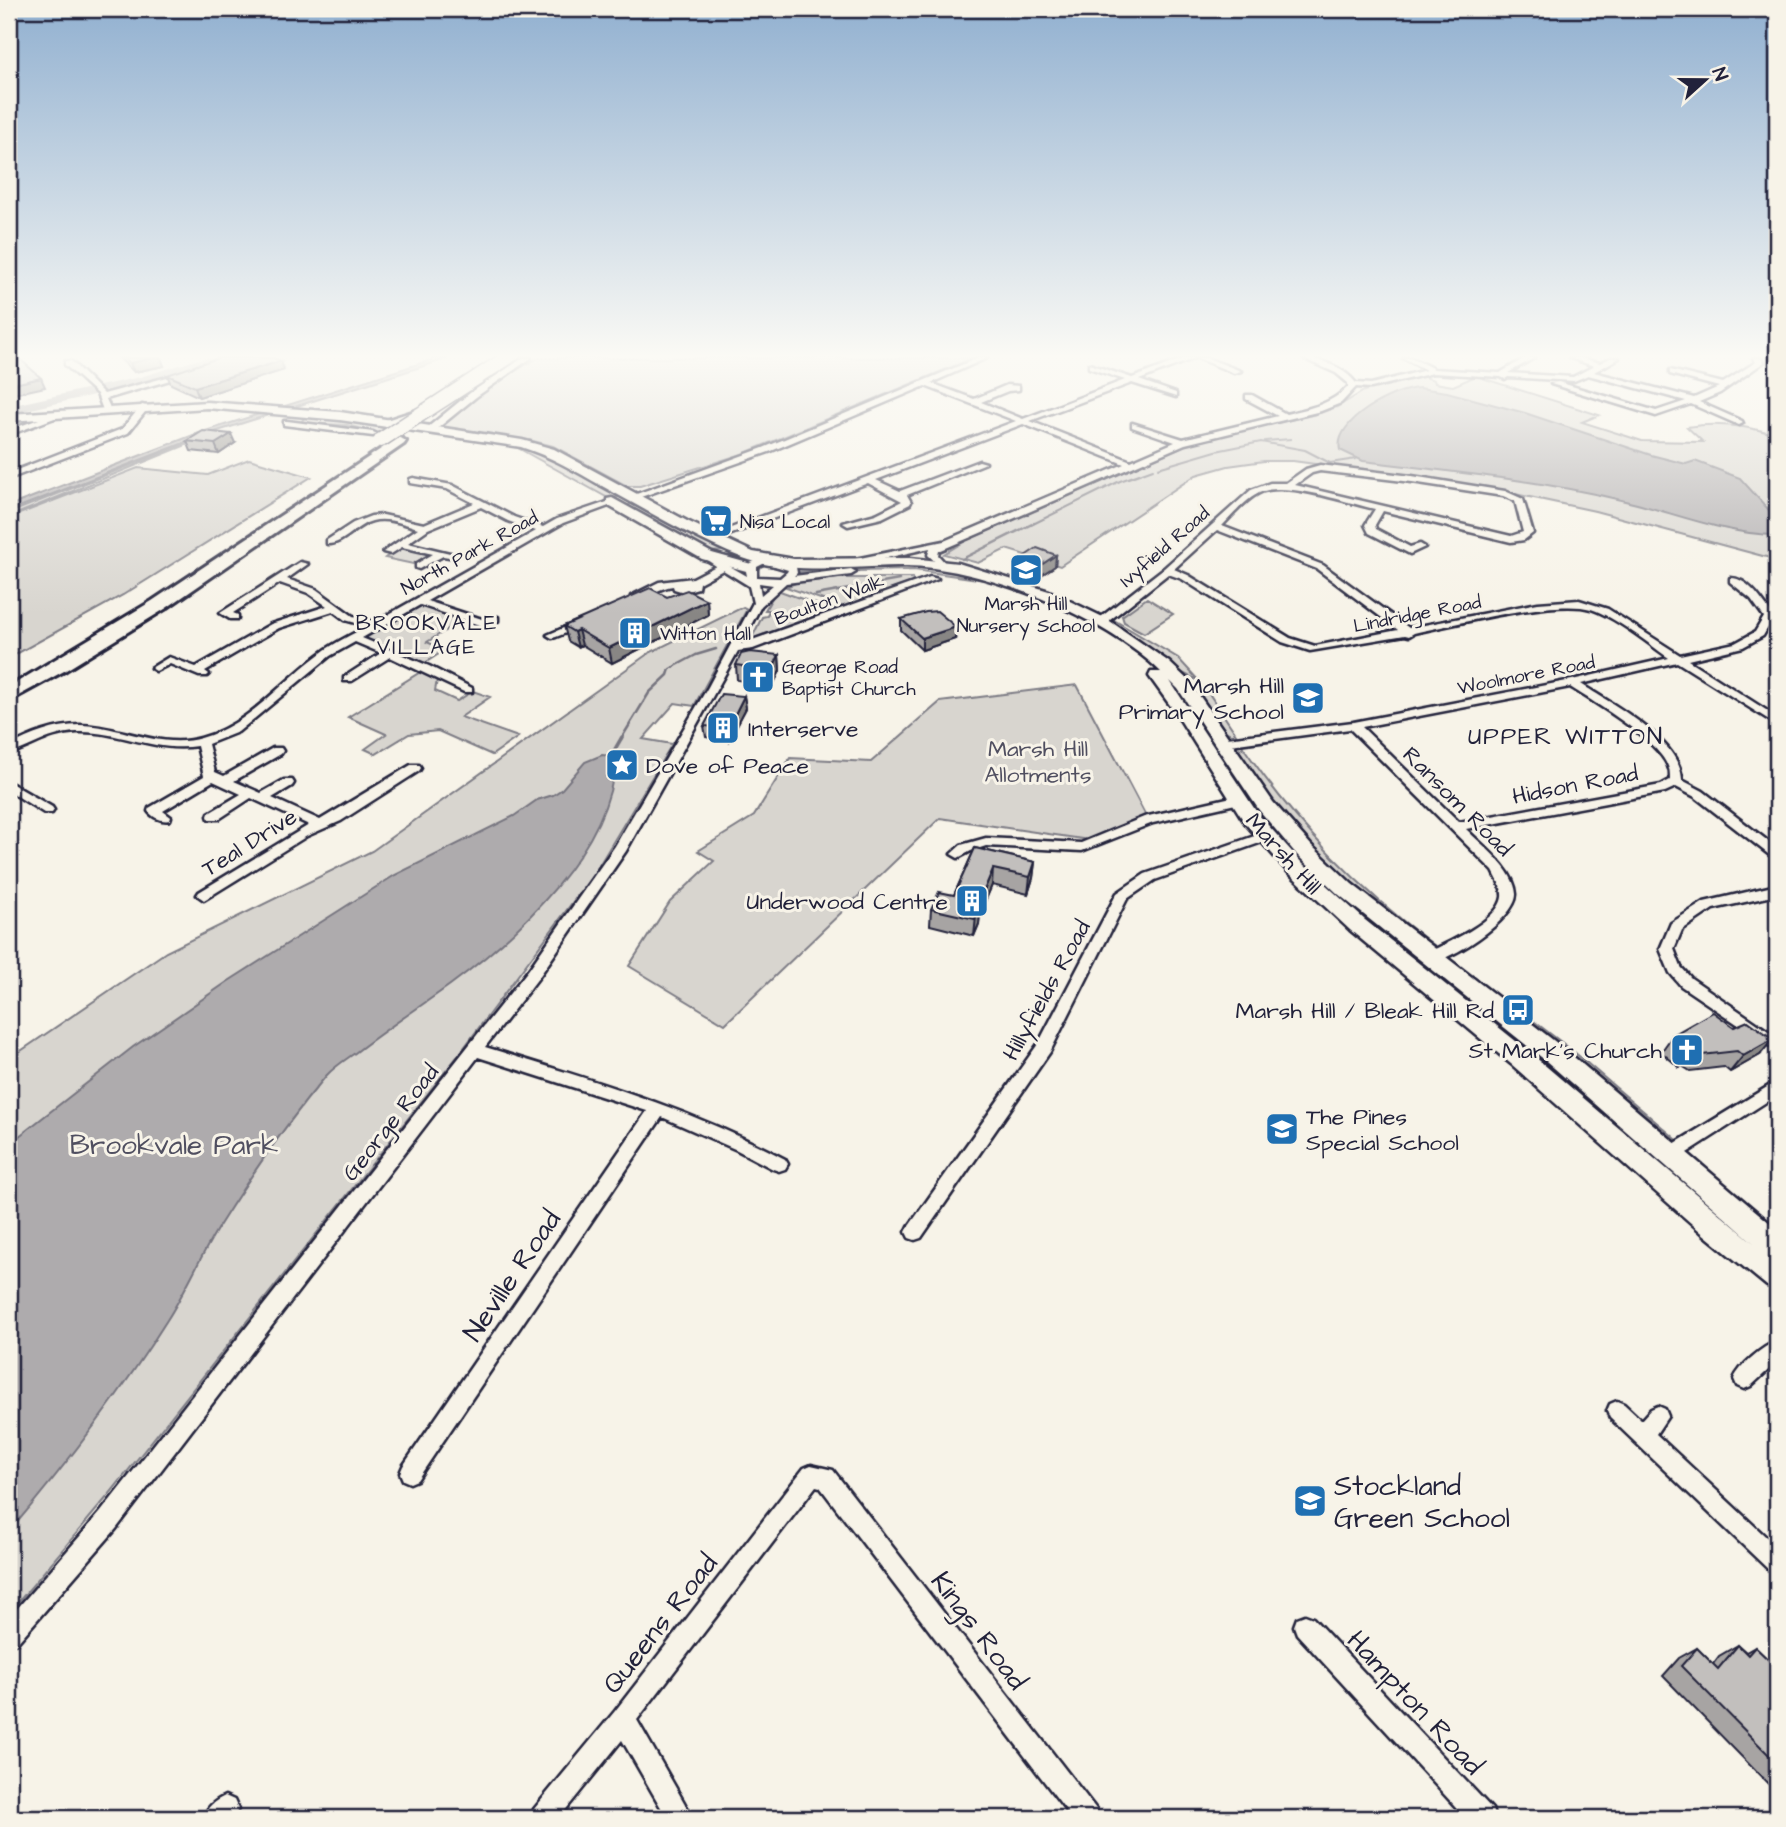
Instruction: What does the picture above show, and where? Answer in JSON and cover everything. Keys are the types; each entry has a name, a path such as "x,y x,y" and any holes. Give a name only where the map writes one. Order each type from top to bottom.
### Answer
{"highway":[{"path":"9,682 155,597 377,443"},
{"path":"9,695 167,601 254,544 378,443"}],"main road":[{"path":"496,443 546,466"},
{"name":"Marsh Hill","path":"511,443 550,452 735,551 765,560 903,571 975,580 1067,614 1116,642 1157,676 1175,698 1236,800 1325,899 1518,1056 1657,1161 1777,1246"},
{"path":"607,499 632,497"},
{"name":"Marsh Hill","path":"607,499 707,556 753,577 787,578 852,567 938,572 980,571 1017,583 1101,622 1170,672 1197,702 1241,773 1304,850 1345,889 1429,958 1555,1054 1729,1239 1777,1277"},
{"path":"1202,746 1223,742"}],"street":[{"path":"9,476 95,443"},
{"path":"632,497 782,443"},
{"path":"710,539 963,443"},
{"path":"1079,443 1132,464"},
{"path":"938,572 934,549 1179,443"},
{"path":"901,494 982,467"},
{"name":"Ivyfield Road","path":"1101,622 1167,570 1254,492 1270,486 1288,486 1379,510 1511,539 1521,538 1528,533 1519,499 1505,494 1326,468 1309,471 1288,486"},
{"path":"403,487 423,476"},
{"path":"852,519 879,516 904,505 907,499 868,479"},
{"path":"413,481 449,488 542,530"},
{"name":"North Park Road","path":"9,750 38,735 86,726 173,744 202,742 234,730 326,654 542,530 607,499"},
{"path":"388,552 425,527 480,504"},
{"path":"1379,510 1370,525 1372,531 1410,551 1420,547"},
{"path":"353,540 333,540 361,520 376,516 425,527"},
{"path":"1215,526 1320,567 1409,633"},
{"path":"852,567 956,540"},
{"path":"400,544 445,554 419,566"},
{"path":"707,556 722,566 753,577"},
{"path":"758,603 753,577 765,560 793,569 787,578"},
{"path":"234,617 225,613 303,564"},
{"path":"623,601 663,584 683,580 694,582 722,566"},
{"name":"Lindridge Road","path":"1167,570 1185,577 1286,640 1322,648 1538,606 1585,602 1604,611 1777,722"},
{"name":"Boulton Walk","path":"736,648 749,647 938,572"},
{"name":"George Road","path":"9,1635 108,1521 475,1050 621,848 736,648 758,603 787,578"},
{"path":"280,580 312,591 332,608 359,622 375,625"},
{"name":"Woolmore Road","path":"1223,742 1353,725 1572,683 1739,645 1759,634 1769,617 1763,605 1732,580"},
{"path":"418,601 486,624 494,619"},
{"path":"156,668 169,660 200,673 275,626 332,608"},
{"path":"556,630 597,617"},
{"path":"354,638 468,690"},
{"path":"348,679 389,653"},
{"name":"Hidson Road","path":"1457,827 1665,788 1676,782 1675,766 1648,735 1572,683"},
{"name":"Ransom Road","path":"1353,725 1499,869 1510,896 1506,908 1497,920 1429,958"},
{"path":"165,817 154,811 212,776 206,771 202,742"},
{"path":"225,781 277,751"},
{"name":"Teal Drive","path":"204,895 317,824 336,818 415,768"},
{"name":"Teal Drive","path":"212,776 317,824"},
{"path":"1676,782 1699,793 1777,854"},
{"name":"Teal Drive","path":"214,816 288,783"},
{"path":"9,786 48,810"},
{"path":"958,854 966,848 986,842 1082,847 1149,820 1236,800"},
{"name":"Hillyfields Road","path":"915,1232 1044,1048 1122,896 1150,877 1266,836"},
{"path":"1777,890 1709,905 1676,927 1667,949 1675,969 1686,982 1777,1045"},
{"path":"475,1050 658,1109 728,1135 779,1164"},
{"path":"1657,1161 1777,1087"},
{"name":"Neville Road","path":"410,1473 658,1109"},
{"path":"1744,1379 1777,1350"},
{"path":"1617,1411 1777,1562"},
{"path":"1642,1434 1658,1416"},
{"name":"Queens Road","path":"543,1818 811,1475 826,1477"},
{"name":"Kings Road","path":"826,1477 1087,1818"},
{"name":"Hampton Road","path":"1305,1626 1483,1818"},
{"path":"623,1719 681,1818"}],"green space":[{"path":"186,443 190,443 9,517 9,513"},
{"path":"542,443 768,443 640,486 627,486 553,446"},
{"path":"1190,443 1777,443 1777,564 1770,558 1595,511 1478,486 1293,461 1264,461 1228,466 1196,475 1060,566 1006,549 978,563 944,554 967,540"},
{"path":"516,447 540,453 569,466 618,497 608,498"},
{"path":"249,459 311,477 123,595 9,658 9,518 138,468 208,475"},
{"path":"630,504 726,551 706,552 626,507"},
{"path":"398,548 431,553 413,564 385,558"},
{"path":"918,565 985,580 914,570 798,572 798,566"},
{"path":"912,578 913,582 843,607 786,587 800,581"},
{"path":"780,591 833,610 750,642 762,617 767,616 769,610 765,610 775,593"},
{"path":"1147,598 1173,614 1144,633 1124,622 1122,616"},
{"path":"417,604 461,621 427,642 445,650 425,663 361,637"},
{"name":"Brookvale Park","path":"743,607 747,609 694,706 675,703 643,739 672,744 595,872 460,1053 108,1496 9,1613 9,1059 166,952 372,851 649,653"},
{"path":"1114,620 1178,658 1199,681 1170,667 1112,623"},
{"path":"422,671 437,680 435,691 457,701 473,691 490,697 461,717 518,737 492,755 438,731 409,734 376,754 365,749 386,734 348,717"},
{"name":"Marsh Hill Allotments","path":"1077,685 1146,816 1089,840 940,818 725,1024 629,966 670,902 714,861 698,851 754,816 790,758 871,762 940,702"},
{"path":"1204,686 1238,737 1224,731 1194,688"},
{"path":"1243,747 1286,804 1331,855 1380,901 1435,946 1425,945 1349,885 1282,816 1236,752"},
{"path":"1217,754 1226,757 1263,810 1646,1147 1643,1151 1371,932 1267,829"},
{"path":"1527,1016 1573,1051 1676,1139 1671,1141 1525,1019"}],"shaded area":[{"path":"172,443 183,443 9,511 9,506"},
{"path":"1340,443 1616,443 1686,464 1695,461 1740,478 1777,519 1777,535 1740,532 1621,500 1557,487 1363,461 1340,450"},
{"path":"602,755 611,756 615,761 609,794 597,826 556,888 503,942 476,965 326,1076 285,1129 233,1205 149,1348 72,1455 9,1532 9,1144 133,1047 227,982 395,875 514,816 537,800 553,795 562,789 585,762"}],"building":[{"path":"1037,548 1056,555 1038,567 1019,560"},
{"path":"650,588 667,597 687,590 707,600 609,648 578,630 574,632 564,626"},
{"path":"937,611 956,627 922,638 901,619 926,612"},
{"path":"750,652 779,655 773,668 768,670 736,665 741,654"},
{"path":"721,694 744,696 728,728 704,726"},
{"path":"975,848 1035,862 1030,877 993,869 977,907 980,908 975,919 931,909 939,892 954,895"},
{"path":"1713,1012 1734,1027 1748,1021 1773,1039 1743,1056 1737,1051 1702,1055 1694,1049 1691,1051 1673,1035"},
{"path":"1738,1645 1748,1655 1755,1647 1777,1668 1777,1763 1681,1666 1697,1648 1718,1669"}],"waterway":[{"path":"1158,468 1255,443"},
{"path":"1268,443 1305,450 1330,463 1356,459"},
{"path":"1031,525 1120,481 1153,469"},
{"path":"1770,510 1777,511"},
{"path":"962,559 1034,523"},
{"path":"816,595 899,580"},
{"path":"621,739 649,693 668,675 670,669 696,655 716,649"},
{"path":"611,756 622,737"}],"place":[{"name":"Nisa Local","path":"716,521"},
{"name":"Marsh Hill Nursery School","path":"1026,570"},
{"name":"Witton Hall","path":"635,633"},
{"name":"George Road Baptist Church","path":"758,677"},
{"name":"Marsh Hill Primary School","path":"1308,698"},
{"name":"Interserve","path":"723,728"},
{"name":"Dove of Peace","path":"622,765"},
{"name":"Underwood Centre","path":"972,901"},
{"name":"Marsh Hill / Bleak Hill Rd","path":"1518,1010"},
{"name":"St Mark's Church","path":"1687,1050"},
{"name":"The Pines Special School","path":"1282,1129"},
{"name":"Stockland Green School","path":"1310,1501"}],"district":[{"name":"BROOKVALE VILLAGE","path":"427,635"},
{"name":"UPPER WITTON","path":"1566,736"}]}
